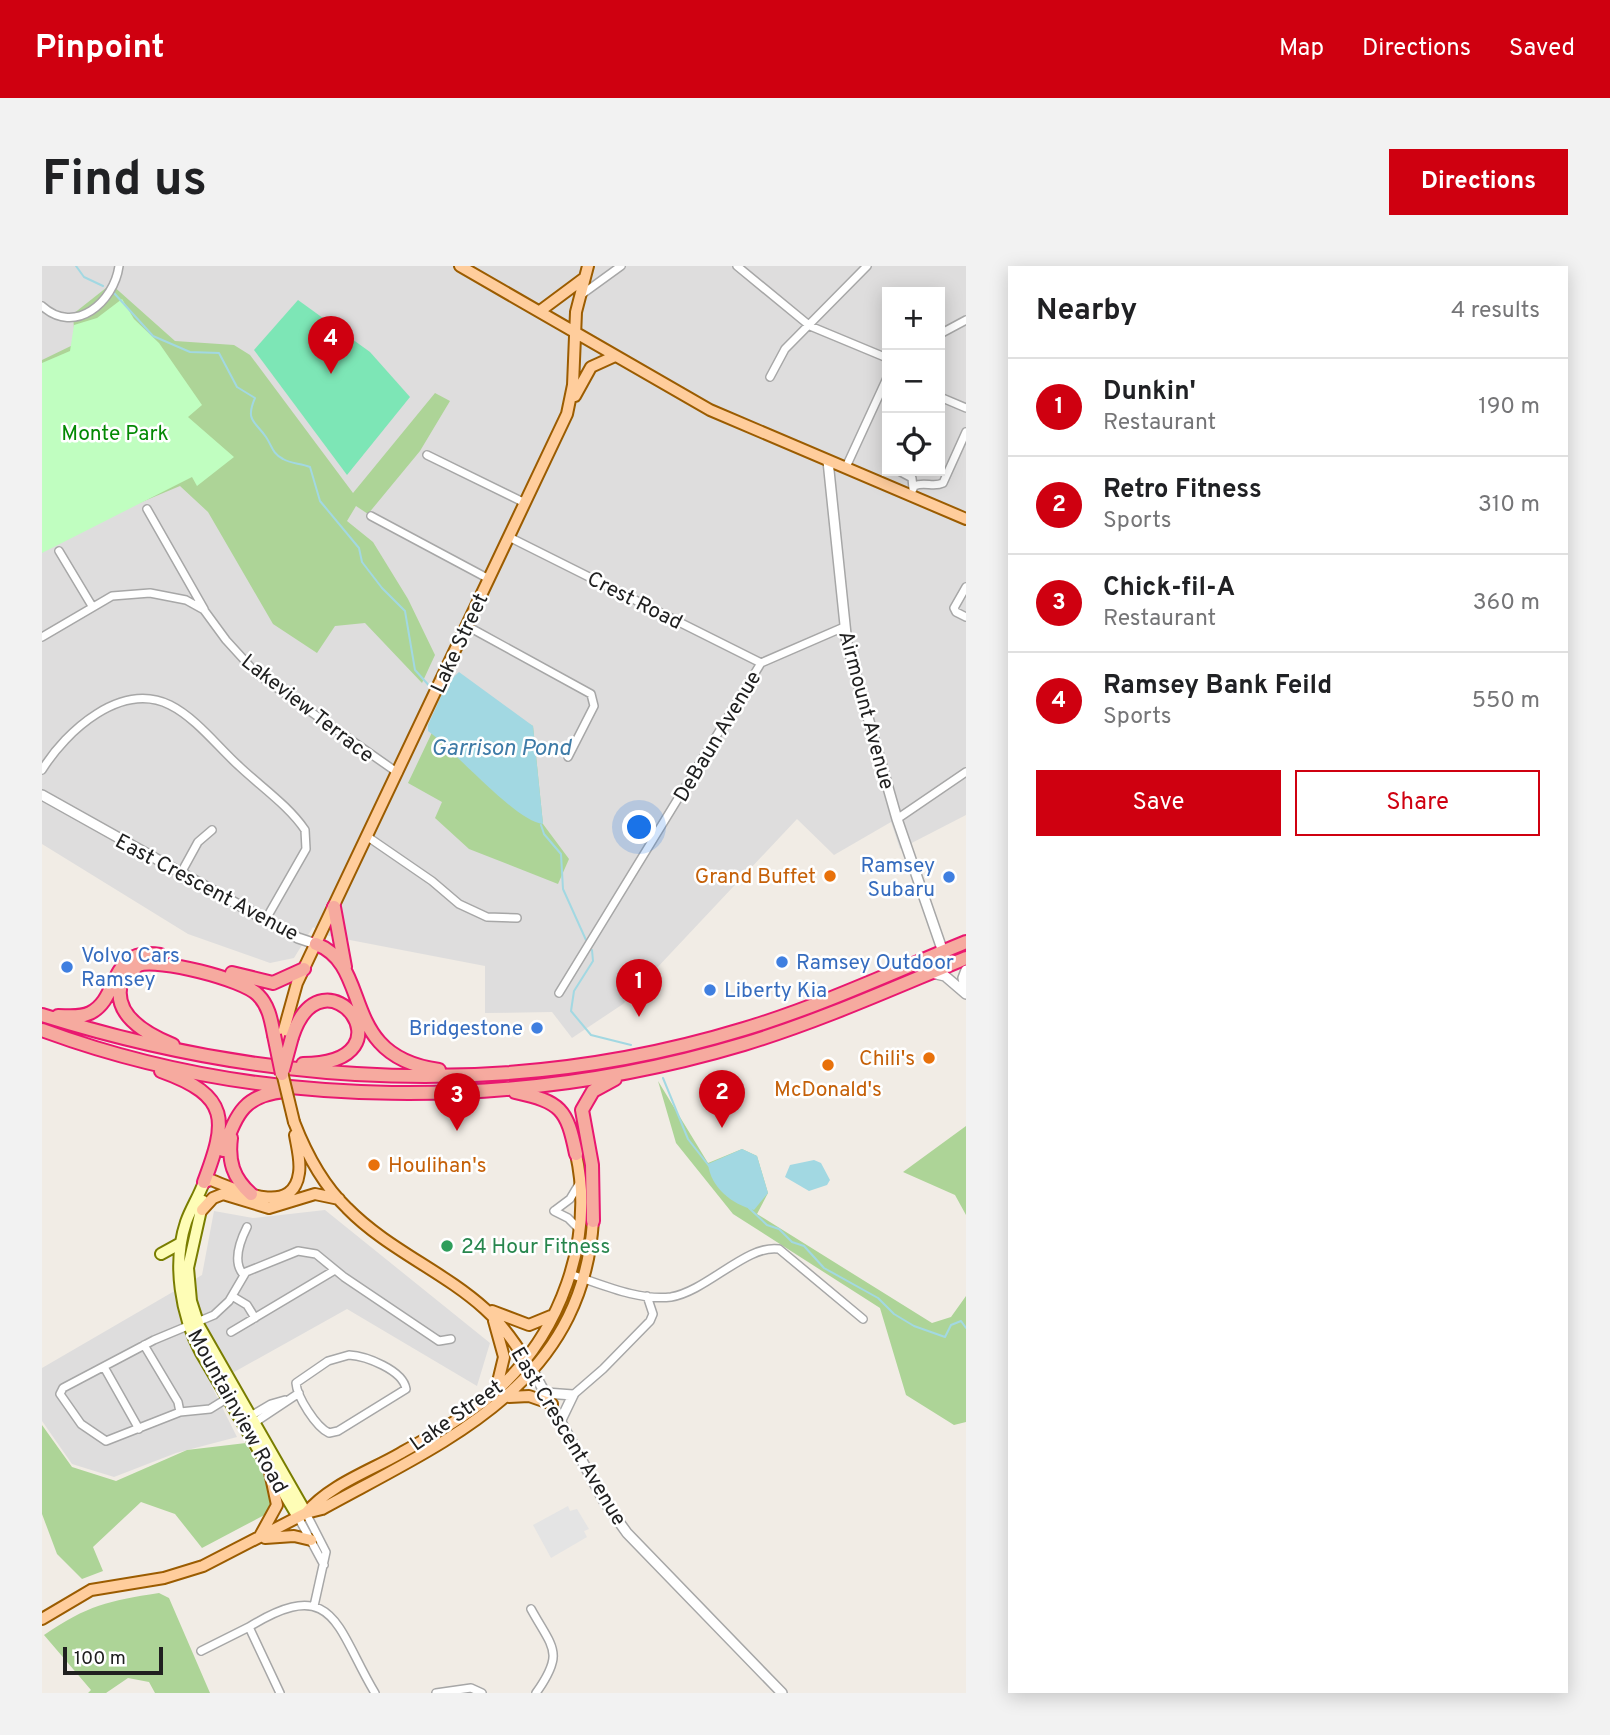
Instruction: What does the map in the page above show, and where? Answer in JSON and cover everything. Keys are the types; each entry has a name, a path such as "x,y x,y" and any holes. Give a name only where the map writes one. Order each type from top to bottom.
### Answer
{"highway":[{"path":"334,907 346,978"},
{"path":"44,1015 136,1043 253,1065 359,1076 474,1075 625,1057 709,1039 809,1007 966,942"},
{"path":"316,944 335,956 376,1039 388,1052 419,1067 474,1075"},
{"path":"44,1015 80,1016 91,1013 102,1002 121,967 142,954 158,954 274,983 304,969"},
{"path":"593,1221 593,1178 583,1105 589,1094 600,1085 646,1068 780,1032 966,958"},
{"path":"205,1058 151,1035 129,1016 121,1003 120,991 125,975 133,967 153,962 248,987 265,1004 282,1036 282,1074"},
{"path":"253,1065 318,1064 341,1059 356,1045 357,1021 346,1006 337,1001 321,1001 303,1012 282,1036"},
{"path":"42,1030 186,1080 211,1101 219,1116 221,1131 208,1181"},
{"path":"101,1050 231,1078 318,1088 410,1092 501,1088 646,1068"},
{"path":"208,1181 244,1106 257,1096 318,1088"},
{"path":"501,1088 540,1097 560,1108 568,1119 576,1154"},
{"path":"233,1127 231,1164 237,1180 251,1194"}],"main road":[{"path":"460,266 710,410 828,461 912,490 966,519"},
{"name":"Lake Street","path":"316,944 571,405 578,298 587,266"},
{"path":"540,311 583,279"},
{"path":"571,405 591,367 613,356"},
{"name":"East Crescent Avenue","path":"282,1036 289,1004 316,944"},
{"name":"East Crescent Avenue","path":"282,1074 294,1122 311,1160 339,1199 373,1231 488,1312 533,1371"},
{"path":"208,1181 251,1194 277,1198 296,1184 299,1170 294,1122"},
{"name":"Lake Street","path":"302,1515 318,1499 427,1438 493,1394 525,1359 553,1315 570,1274 579,1229 580,1181 576,1154"},
{"name":"Mountainview Road","path":"184,1268 208,1181"},
{"name":"Mountainview Road","path":"208,1181 188,1215 181,1243 184,1268 182,1297 201,1353 249,1422 302,1515"},
{"path":"202,1210 213,1198 223,1194 269,1208 315,1194 339,1199"},
{"name":"Lake Street","path":"42,1619 91,1590 183,1573 302,1515 322,1509 453,1437 509,1397 533,1371 563,1325 583,1278 593,1221"},
{"path":"161,1254 181,1243"},
{"path":"488,1312 523,1325 537,1324 553,1315"},
{"path":"488,1312 504,1362 493,1394"},
{"path":"509,1397 549,1399"},
{"name":"Mountainview Road","path":"249,1422 268,1464 302,1515"},
{"path":"259,1538 277,1505 268,1464"},
{"path":"259,1538 294,1536 311,1540"}],"street":[{"path":"42,306 49,313 66,317 92,312 110,293 119,266"},
{"path":"578,298 621,266"},
{"path":"737,266 810,326 882,356"},
{"path":"770,377 785,349 867,266"},
{"path":"945,331 966,320"},
{"path":"846,467 882,389"},
{"path":"945,399 966,408"},
{"path":"912,490 921,483 937,486 943,483 966,432"},
{"path":"426,455 525,502"},
{"name":"Airmount Avenue","path":"828,461 844,627 897,819 943,951"},
{"path":"908,476 912,478 912,490"},
{"name":"Lakeview Terrace","path":"147,509 204,610 226,640 257,674 398,773"},
{"path":"371,516 489,579"},
{"name":"Crest Road","path":"509,537 761,663"},
{"path":"59,551 92,606"},
{"path":"966,587 954,608 966,617"},
{"path":"42,637 112,596 135,593 175,597 204,610"},
{"path":"467,626 591,694 594,706 568,757"},
{"name":"DeBaun Avenue","path":"559,993 761,663 844,627"},
{"path":"42,770 80,727 115,704 134,699 153,699 181,712 304,830 306,849 266,919"},
{"path":"897,819 966,772"},
{"name":"East Crescent Avenue","path":"42,795 181,873 316,944"},
{"path":"181,873 198,842 212,830"},
{"path":"368,837 425,876 459,904 487,917 517,918"},
{"path":"966,970 963,978 966,993"},
{"path":"930,973 945,976 966,993"},
{"path":"579,1229 569,1218 554,1211 570,1199 580,1181"},
{"path":"243,1275 238,1264 239,1250 247,1227"},
{"path":"570,1274 647,1296 667,1297 686,1293 761,1251 772,1248 786,1253 863,1319"},
{"path":"232,1395 210,1409 180,1412 113,1441 102,1440 81,1424 62,1399 62,1388 144,1345 218,1312 232,1296 243,1275 302,1250 316,1254 439,1341 451,1339"},
{"path":"231,1332 335,1270"},
{"path":"232,1296 247,1306 255,1318"},
{"path":"561,1420 573,1395 650,1321 653,1314 647,1296"},
{"path":"144,1345 180,1412"},
{"path":"349,1355 373,1361 402,1379 406,1387 402,1394 332,1434 323,1430 299,1394 296,1385 300,1378 333,1359 349,1355"},
{"path":"104,1367 139,1429"},
{"name":"East Crescent Avenue","path":"533,1371 604,1501 634,1542 782,1693"},
{"path":"249,1422 299,1394"},
{"path":"549,1399 573,1395"},
{"path":"302,1515 324,1566"},
{"path":"302,1515 325,1548 324,1566 314,1606"},
{"path":"201,1651 277,1609 294,1605 314,1606 334,1617 375,1693"},
{"path":"531,1609 555,1653 554,1668 536,1693"},
{"path":"248,1627 280,1693"},
{"path":"436,1693 471,1688 482,1693"}],"shaded area":[{"path":"42,266 966,266 966,815 900,849 891,822 834,855 797,819 623,1004 572,1038 552,1012 485,1013 485,966 329,936 313,927 294,958 270,963 188,934 42,844"},
{"path":"325,1210 490,1343 477,1386 347,1309 211,1385 237,1437 176,1453 114,1477 72,1464 42,1421 42,1368 202,1275 214,1211 253,1218"},
{"path":"568,1506 570,1511 577,1509 589,1529 584,1531 587,1537 551,1558 533,1525"}],"green space":[{"path":"111,284 175,341 234,345 250,355 353,493 435,393 450,401 420,451 368,514 356,506 347,521 373,542 408,599 435,655 422,683 365,623 335,626 317,653 273,624 208,512 180,486 63,535 42,512 42,360 75,344 73,314"},
{"name":"Monte Park","path":"122,299 134,319 159,343 202,405 188,417 234,457 197,486 192,477 42,553 42,363 70,351 74,325 97,318"},
{"path":"298,300 370,352 410,397 347,475 254,350"},
{"path":"456,682 533,726 543,824 569,859 558,884 469,849 435,818 442,802 408,783"},
{"path":"658,1081 708,1163 742,1149 757,1156 768,1193 757,1214 932,1323 951,1317 966,1296 966,1422 954,1425 906,1395 880,1308 733,1214 676,1143"},
{"path":"966,1126 966,1215 955,1195 903,1172"},
{"path":"42,1425 72,1467 116,1481 187,1450 246,1443 271,1489 270,1512 202,1548 175,1514 141,1502 93,1547 103,1571 82,1579 57,1554 42,1514"},
{"path":"159,1593 169,1598 210,1693 155,1693 149,1682 128,1678 106,1693 88,1693 91,1690 44,1635 73,1617 99,1606"}],"water":[{"name":"Garrison Pond","path":"459,672 533,726 543,824 531,820 501,799 428,731 428,725 447,683"},
{"path":"742,1149 757,1156 768,1193 754,1210 738,1204 718,1188 708,1164"},
{"path":"814,1160 821,1163 830,1180 827,1185 809,1191 785,1177 790,1165"}],"waterway":[{"path":"76,266 84,277 103,286"},
{"path":"114,293 153,336 190,352 219,353 237,387 255,398 251,416 274,452 286,461 310,467 320,501 359,548 362,562 382,588 405,611 415,670 433,690"},
{"path":"541,825 544,834 561,854 563,889 586,940"},
{"path":"592,950 593,961 574,991 571,1011 591,1035 631,1045"},
{"path":"663,1078 688,1139 709,1166"},
{"path":"749,1208 767,1225 779,1229 792,1242 804,1246 824,1268 878,1298 894,1314 914,1326 945,1337 951,1325 961,1321 966,1328"}],"place":[{"name":"Ramsey Bank Feild","path":"331,374"},
{"name":"Grand Buffet","path":"830,876"},
{"name":"Ramsey Subaru","path":"949,877"},
{"name":"Ramsey Outdoor","path":"782,962"},
{"name":"Volvo Cars Ramsey","path":"67,967"},
{"name":"Liberty Kia","path":"710,990"},
{"name":"Dunkin'","path":"639,1017"},
{"name":"Bridgestone","path":"537,1028"},
{"name":"Chili's","path":"929,1058"},
{"name":"McDonald's","path":"828,1065"},
{"name":"Retro Fitness","path":"722,1128"},
{"name":"Chick-fil-A","path":"457,1131"},
{"name":"Houlihan's","path":"374,1165"},
{"name":"24 Hour Fitness","path":"447,1246"}]}
